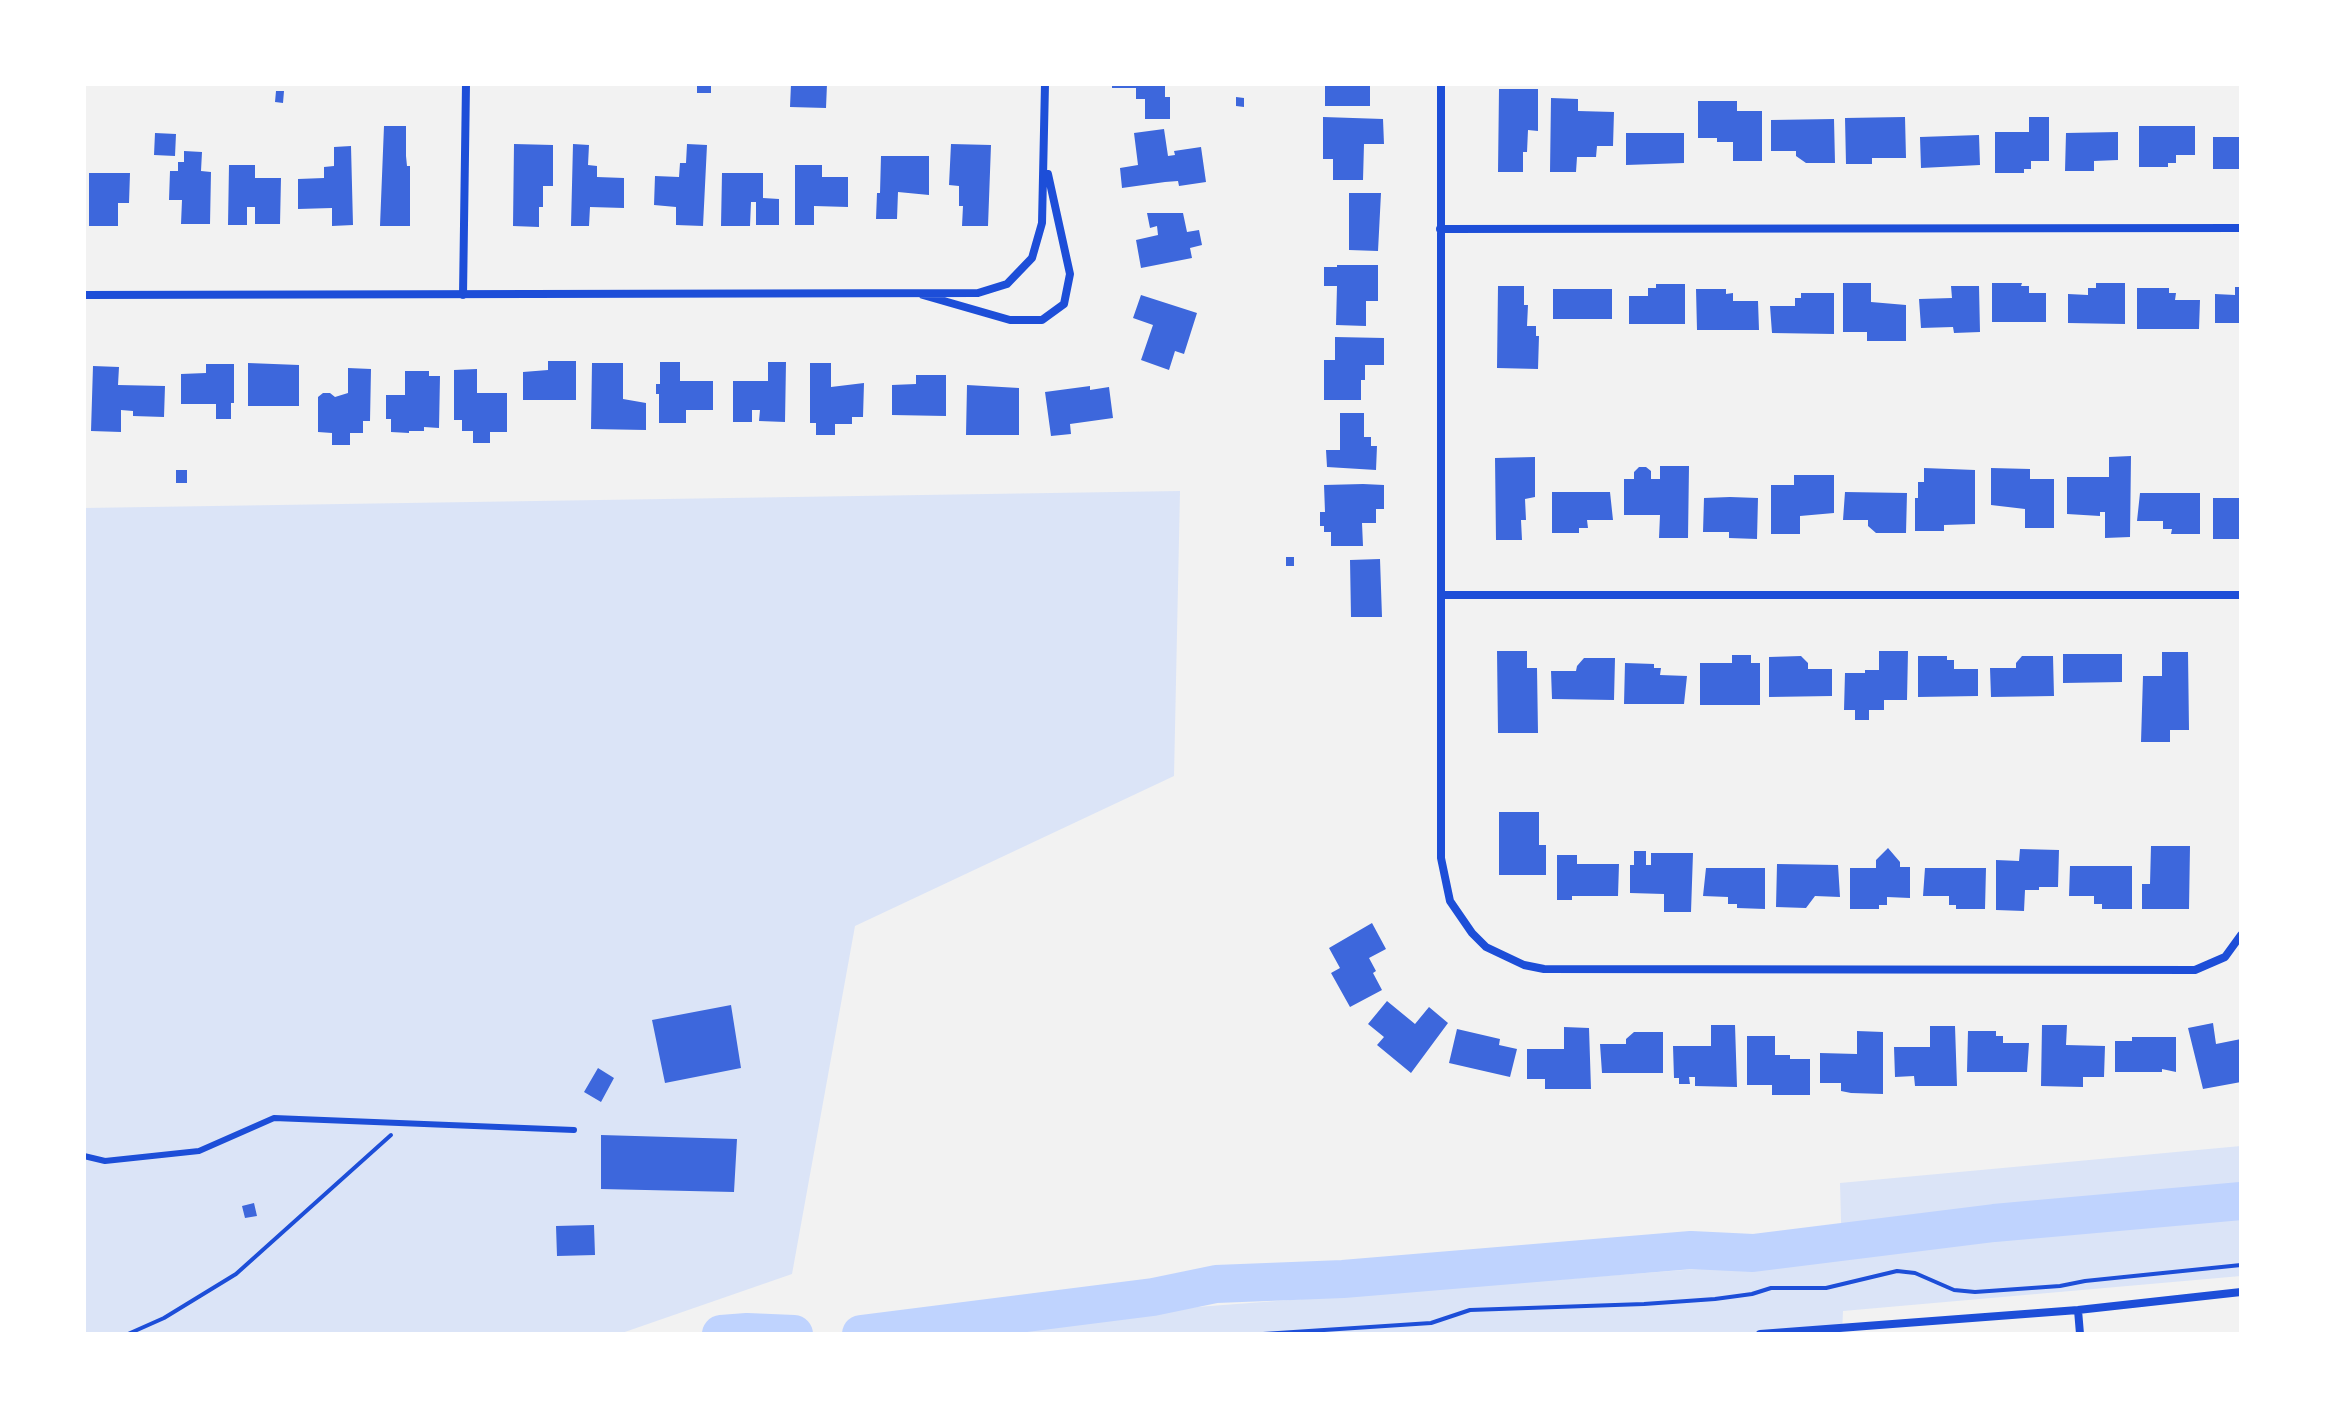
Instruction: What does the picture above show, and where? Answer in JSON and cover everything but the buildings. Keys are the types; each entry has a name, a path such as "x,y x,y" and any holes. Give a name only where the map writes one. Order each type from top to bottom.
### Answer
{"street":[{"path":"463,295 466,84"},
{"path":"84,295 978,293 1007,284 1032,258 1042,223 1045,84"},
{"path":"1441,84 1441,858 1450,901 1486,947 1524,965 1544,969 2195,970 2225,957 2241,935"},
{"path":"911,292 1010,320 1042,320 1064,304 1070,274 1045,160"},
{"path":"1440,229 2241,228"},
{"path":"1441,595 2241,595"},
{"path":"1760,1334 1865,1329 2241,1292"},
{"path":"2078,1310 2080,1334"}],"lane":[{"path":"84,1156 105,1161 199,1151 274,1118 574,1130"}],"path":[{"path":"128,1334 164,1318 236,1274 405,1123"},
{"path":"1263,1334 1431,1323 1470,1310 1644,1304 1727,1297 1771,1288 1826,1288 1897,1271 1915,1273 1954,1290 1975,1292 2060,1286 2241,1265"}],"shaded area":[{"path":"1180,491 1174,776 855,926 792,1274 619,1334 84,1334 84,508"},
{"path":"2241,1146 2241,1276 1843,1311 1842,1334 842,1334 1842,1258 1840,1183"}],"waterway":[{"path":"861,1334 1153,1297 1216,1284 1343,1279 1691,1250 1753,1253 1994,1223 2241,1201"},
{"path":"721,1334 794,1334"}]}
